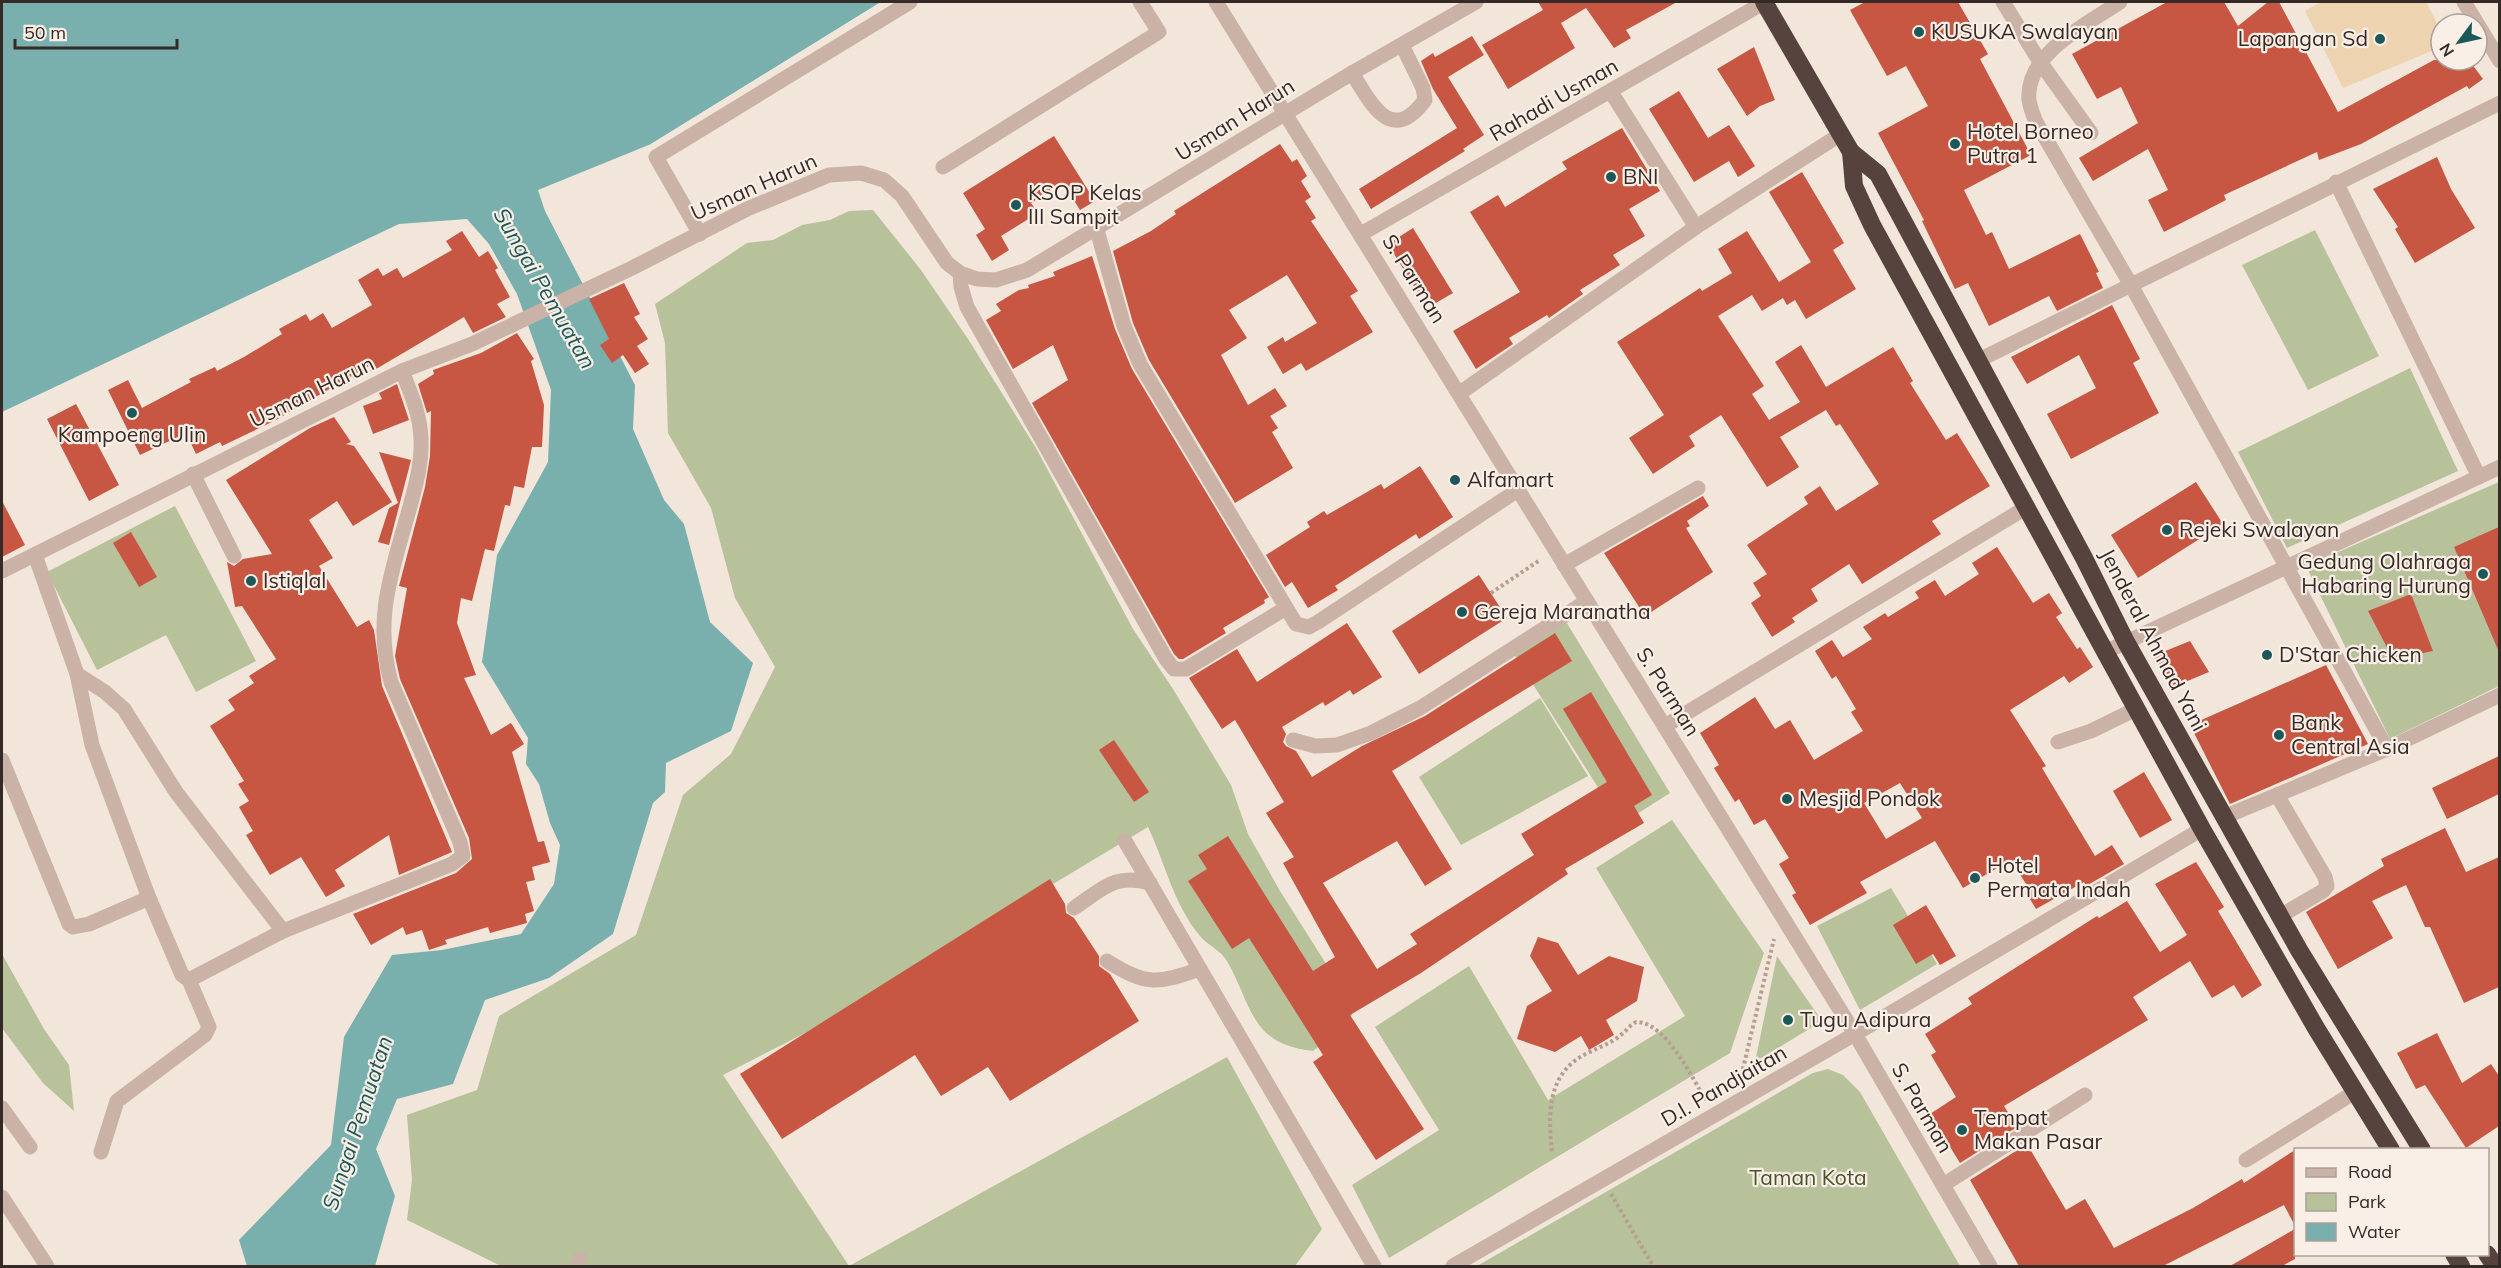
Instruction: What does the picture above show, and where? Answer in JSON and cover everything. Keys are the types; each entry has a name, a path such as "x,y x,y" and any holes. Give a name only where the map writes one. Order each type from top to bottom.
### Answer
{"highway":[{"name":"Jenderal Ahmad Yani","path":"1765,2 1851,152 1878,174 1979,360 2126,642 2280,916 2421,1148"},
{"name":"Jenderal Ahmad Yani","path":"1851,152 1854,186 1868,215 2202,829 2355,1092 2390,1148"}],"street":[{"path":"700,234 656,157 910,2"},
{"path":"943,167 1159,32 1140,2"},
{"name":"S. Parman","path":"1216,2 1287,113 1855,1034 1990,1266"},
{"name":"Usman Harun","path":"2,571 402,371 472,344 632,268 747,209 829,175 861,173 884,180 902,196 936,249 960,273 976,279 996,280 1027,270 1097,230 1352,73 1476,2"},
{"name":"Rahadi Usman","path":"1361,234 1765,2"},
{"path":"2003,2 2040,62 2091,133"},
{"path":"2120,2 2063,41 2040,62 2030,85 2029,101 2036,122 2131,285 2387,749"},
{"path":"2464,2 2494,40 2499,61"},
{"path":"1352,73 1378,114 1389,120 1399,120 1416,112 1425,100 1423,88 1402,45"},
{"path":"1611,92 1696,227"},
{"path":"1979,360 2499,102"},
{"path":"1460,393 1696,227 1841,134"},
{"path":"2336,182 2479,477"},
{"path":"1097,230 1124,326 1140,364 1296,624 1309,627 1518,490"},
{"path":"960,273 961,287 967,307 1166,659 1174,669 1186,669 1286,608"},
{"path":"189,980 283,931 452,864 463,856 460,842 391,682 386,664 382,628 388,581 418,476 422,442 420,419 402,371"},
{"path":"2105,652 2499,467"},
{"path":"194,474 234,556"},
{"path":"1564,565 1698,488"},
{"path":"1665,726 2027,507"},
{"path":"35,555 77,674 92,745 150,898 183,975 189,980 209,1022 208,1031 117,1101 101,1152"},
{"path":"1293,740 1315,746 1337,745 1371,733 1420,708 1587,601"},
{"path":"77,674 105,692 124,709 176,792 283,931"},
{"path":"2224,817 2387,749 2498,699"},
{"path":"2058,741 2091,731 2136,709"},
{"path":"2,759 69,924 74,927 89,924 150,898"},
{"path":"2277,795 2325,877 2327,886 2324,891 2280,916"},
{"name":"D.I. Pandjaitan","path":"1453,1266 1855,1034 2202,829"},
{"path":"1125,840 1374,1266"},
{"path":"1074,908 1119,879 1133,879 1150,884"},
{"path":"1107,961 1133,977 1152,981 1166,980 1200,969"},
{"path":"2246,1160 2355,1092"},
{"path":"1943,1185 2085,1095"},
{"path":"2,1108 30,1147"},
{"path":"2,1197 47,1266"}],"path":[{"path":"1491,593 1542,559"},
{"path":"1738,1086 1776,933"},
{"path":"1552,1151 1548,1118 1554,1087 1564,1070 1579,1058 1622,1035 1636,1022 1642,1022 1670,1043 1708,1104"},
{"path":"1603,1180 1653,1266"}],"green space":[{"path":"873,210 921,270 970,342 1036,448 1133,629 1173,689 1231,785 1248,834 1280,891 1354,1008 1349,1024 1313,1051 1292,1047 1265,1032 1256,1021 1224,957 1200,936 1183,911 1148,827 805,1033 723,1075 849,1266 501,1266 407,1220 412,1180 407,1115 477,1090 499,1016 636,935 683,795 731,754 775,667 735,598 711,508 668,433 665,343 655,304 747,243 773,240 802,225 830,220 849,211"},
{"path":"2315,230 2379,356 2308,390 2242,265"},
{"path":"2410,368 2458,471 2287,548 2238,452"},
{"path":"2499,482 2499,686 2390,739 2306,566"},
{"path":"175,506 256,661 196,692 166,635 97,670 47,572"},
{"path":"1565,620 1670,793 1621,824 1514,654"},
{"path":"1540,698 1588,776 1461,845 1419,777"},
{"path":"1672,820 1764,953 1730,1053 1389,1258 1352,1185 1439,1130 1375,1027 1469,966 1548,1100 1685,1016 1596,868"},
{"path":"1891,888 1937,964 1860,1010 1817,926"},
{"path":"2,954 44,1029 69,1065 74,1111 43,1083 2,1028"},
{"path":"1777,956 1822,1021 1755,1062"},
{"path":"1227,1057 1322,1229 1295,1266 849,1266"},
{"name":"Taman Kota","path":"1828,1069 1843,1075 1860,1092 1960,1266 1477,1266 1813,1073"}],"sand":[{"name":"Lapangan Sd","path":"2321,2 2426,2 2431,12 2429,12 2429,52 2343,88 2305,11"}],"water":[{"name":"Sungai Pemuatan","path":"2,2 881,2 651,144 538,190 545,211 635,385 633,429 664,500 684,524 710,622 753,663 731,731 666,763 665,792 653,803 613,934 549,978 485,1000 453,1084 397,1099 376,1149 395,1196 375,1266 247,1266 239,1240 331,1145 344,1037 392,955 442,950 521,934 554,884 560,845 550,823 539,784 526,764 528,738 482,662 497,555 548,462 551,390 517,294 489,244 467,219 399,224 2,412"}],"pier":[{"path":"884,2 653,147 651,144"}],"building":[{"path":"1538,2 1677,2 1626,30 1631,38 1614,48 1586,8 1561,23 1575,48 1508,89 1482,45 1543,10"},
{"path":"1865,2 1958,2 1988,54 1980,59 2031,155 1964,190 1986,235 1992,232 2009,269 2080,234 2099,272 2096,273 2103,288 2057,311 2049,296 1989,326 1968,283 1955,289 1922,221 1924,220 1878,133 1928,106 1906,66 1887,76 1850,10"},
{"path":"2167,2 2224,2 2238,26 2268,2 2279,2 2338,112 2429,63 2429,72 2478,72 2483,79 2469,89 2467,86 2361,144 2319,160 2317,152 2224,195 2226,200 2164,232 2148,200 2168,190 2148,149 2093,181 2079,158 2138,123 2121,87 2097,99 2072,54"},
{"path":"1472,36 1484,55 1448,77 1484,135 1463,149 1465,151 1371,209 1359,189 1457,128 1433,89 1421,61 1433,53 1435,57"},
{"path":"1754,47 1775,100 1760,106 1747,116 1717,69"},
{"path":"1679,91 1708,138 1729,125 1755,166 1738,177 1729,161 1694,182 1649,109"},
{"path":"1622,128 1660,191 1629,209 1645,236 1613,255 1620,265 1580,290 1583,294 1549,318 1547,315 1509,338 1513,344 1476,369 1453,331 1520,292 1470,212 1498,195 1505,207 1567,169 1562,162"},
{"path":"1054,136 1095,201 1080,210 1063,183 1031,203 1038,213 1001,236 1009,250 992,261 976,235 985,229 963,193"},
{"path":"1280,144 1292,162 1297,159 1307,176 1301,181 1311,197 1305,201 1316,218 1311,221 1358,291 1350,296 1373,332 1306,371 1301,363 1283,374 1267,347 1283,337 1285,342 1317,323 1287,275 1229,310 1247,338 1221,355 1248,405 1275,388 1287,406 1270,416 1278,428 1272,432 1293,468 1235,503 1149,360 1133,323 1113,251 1151,231 1176,214 1174,211"},
{"path":"2437,157 2451,189 2475,228 2415,263 2395,229 2398,227 2373,189"},
{"path":"1802,172 1844,243 1833,250 1856,289 1806,319 1795,300 1787,305 1783,298 1762,311 1752,295 1718,316 1764,386 1752,394 1769,420 1800,402 1775,362 1801,345 1826,387 1893,347 1913,381 1910,383 1946,440 1957,433 1990,486 1932,521 1941,534 1862,584 1849,564 1811,589 1818,601 1792,618 1795,622 1772,637 1751,603 1761,596 1753,583 1767,574 1747,545 1808,504 1804,497 1820,486 1836,511 1879,484 1840,424 1836,426 1826,410 1780,437 1799,467 1767,487 1721,415 1689,436 1695,446 1653,474 1629,438 1664,415 1617,342 1700,288 1702,291 1732,273 1718,249 1747,231 1779,282 1811,262 1769,192"},
{"path":"1413,228 1453,293 1434,304 1425,289 1418,293 1388,244"},
{"path":"462,231 479,257 488,251 498,268 495,270 510,297 497,304 506,317 473,333 464,317 371,372 369,366 276,420 222,446 220,442 196,454 186,433 140,455 108,390 128,380 142,408 191,382 189,379 215,367 217,371 244,357 282,334 279,329 306,314 310,321 323,313 332,328 372,305 358,280 378,268 383,276 397,268 403,278 452,250 446,241"},
{"path":"1092,256 1115,329 1132,369 1269,597 1264,600 1265,603 1223,628 1226,633 1183,659 1179,659 1174,654 1032,403 1068,380 1053,345 1013,369 986,320 1001,311 996,304 1019,290 1055,276 1053,272"},
{"path":"624,283 640,314 634,317 648,339 637,346 649,364 635,373 623,355 612,363 600,345 609,339 589,299"},
{"path":"2112,305 2140,359 2133,363 2159,413 2071,459 2047,414 2096,388 2079,355 2027,384 2011,357"},
{"path":"517,333 534,359 531,361 544,405 542,447 532,447 524,488 514,486 510,506 505,505 494,551 485,549 472,601 461,598 457,623 476,675 464,678 491,735 511,723 524,744 512,752 538,842 544,841 550,862 532,867 535,880 526,882 534,911 525,914 527,923 490,933 488,927 445,940 447,944 429,950 422,930 406,935 403,927 371,945 353,914 456,873 472,859 469,838 400,679 395,656 407,588 399,586 425,487 430,456 431,411 427,413 418,384 434,374 433,370 481,353"},
{"path":"397,384 409,420 373,434 363,406 382,399 379,393"},
{"path":"76,404 119,485 89,501 47,419"},
{"path":"334,417 351,442 346,444 354,446 392,502 353,526 337,501 309,520 333,558 319,566 357,627 369,620 374,630 382,686 452,852 399,875 389,835 335,870 345,886 326,897 301,857 270,875 246,835 253,831 239,807 249,801 238,784 244,781 210,726 235,710 228,700 254,683 249,676 276,659 242,606 235,607 227,562 234,566 243,559 272,554 226,480 310,428"},
{"path":"379,452 411,460 389,545 378,542 389,508 398,503"},
{"path":"1420,466 1453,517 1419,539 1416,534 1335,586 1338,590 1308,608 1292,582 1285,587 1266,555 1310,527 1307,522 1324,511 1327,515 1381,484 1384,489"},
{"name":"Rejeki Swalayan","path":"2196,482 2223,524 2138,578 2111,535"},
{"path":"1703,496 1709,506 1687,521 1690,526 1686,528 1713,572 1645,616 1604,553"},
{"path":"2,501 25,545 2,557"},
{"name":"Gedung Olahraga Habaring Hurung","path":"2499,527 2499,652 2454,547"},
{"path":"131,532 157,577 139,587 113,543"},
{"path":"1997,547 2033,603 2049,593 2062,613 2056,617 2077,649 2080,647 2093,667 2069,683 2064,676 2010,710 2046,766 2042,768 2095,856 2112,845 2124,864 2086,886 2084,882 2036,909 2027,894 2031,892 2011,860 1963,888 1935,841 1860,882 1867,893 1810,925 1792,895 1796,893 1779,864 1789,858 1765,819 1754,825 1739,799 1735,802 1714,768 1719,765 1700,733 1755,697 1775,729 1790,720 1814,760 1863,731 1851,712 1856,709 1836,676 1832,679 1815,651 1832,640 1843,657 1872,639 1863,627 1885,613 1888,617 1919,598 1915,592 1935,580 1945,596 1979,574 1972,563","holes":["1900,783 1922,818 1886,839 1864,803"]},
{"path":"1479,575 1507,618 1419,674 1392,631"},
{"path":"2411,594 2433,651 2393,659 2368,611"},
{"path":"1347,623 1382,677 1353,695 1350,690 1325,706 1323,702 1282,727 1286,734 1283,742 1296,751 1312,777 1362,746 1425,716 1555,633 1572,661 1392,771 1452,869 1425,886 1397,841 1323,883 1377,969 1417,944 1410,934 1534,855 1521,834 1607,782 1563,709 1591,692 1652,795 1634,806 1644,823 1565,869 1568,874 1421,973 1350,1015 1424,1129 1376,1160 1313,1062 1323,1055 1249,938 1232,949 1188,881 1207,869 1198,855 1228,836 1313,971 1335,957 1283,863 1294,857 1266,813 1284,802 1235,720 1222,729 1189,678 1237,649 1257,682"},
{"path":"2190,641 2209,672 2173,687 2153,656"},
{"name":"Bank Central Asia","path":"2326,665 2368,744 2230,804 2190,725"},
{"path":"1114,740 1149,792 1134,802 1099,750"},
{"path":"2499,756 2499,794 2447,819 2432,788"},
{"path":"2144,772 2172,820 2140,838 2113,791"},
{"path":"2445,828 2466,872 2499,857 2499,987 2464,1003 2430,927 2425,927 2406,885 2372,901 2393,938 2338,969 2306,912 2384,866 2381,859"},
{"path":"2196,862 2224,907 2218,911 2262,985 2242,998 2234,985 2212,998 2190,961 2133,997 2148,1020 2004,1106 2017,1127 1960,1163 1930,1114 1956,1097 1931,1055 1936,1052 1925,1034 1972,1004 1968,998 2097,916 2099,918 2127,901 2160,952 2187,935 2155,884"},
{"path":"1050,879 1065,904 1066,913 1074,918 1099,956 1099,966 1110,974 1139,1021 1010,1101 988,1067 941,1096 915,1055 782,1139 740,1074"},
{"path":"1926,905 1956,956 1940,965 1933,954 1916,964 1893,925"},
{"path":"1538,937 1558,943 1578,975 1609,956 1644,967 1637,1001 1606,1020 1614,1035 1589,1050 1581,1036 1555,1052 1517,1039 1527,1006 1552,991 1530,956"},
{"path":"2437,1033 2462,1083 2491,1064 2499,1076 2499,1126 2466,1148 2425,1085 2416,1089 2397,1053"},
{"path":"2027,1144 2066,1210 2085,1199 2114,1248 2193,1208 2242,1179 2244,1183 2294,1151 2294,1224 2284,1205 2163,1266 2019,1266 1970,1180"},
{"path":"2294,1230 2295,1259 2282,1266 2230,1266"}],"place":[{"name":"KUSUKA Swalayan","path":"1919,32"},
{"name":"Lapangan Sd","path":"2380,39"},
{"name":"Hotel Borneo Putra 1","path":"1955,144"},
{"name":"BNI","path":"1611,177"},
{"name":"KSOP Kelas III Sampit","path":"1016,205"},
{"name":"Kampoeng Ulin","path":"132,413"},
{"name":"Alfamart","path":"1455,480"},
{"name":"Rejeki Swalayan","path":"2167,530"},
{"name":"Gedung Olahraga Habaring Hurung","path":"2483,574"},
{"name":"Istiqlal","path":"251,581"},
{"name":"Gereja Maranatha","path":"1462,612"},
{"name":"D'Star Chicken","path":"2267,655"},
{"name":"Bank Central Asia","path":"2279,735"},
{"name":"Mesjid Pondok","path":"1787,799"},
{"name":"Hotel Permata Indah","path":"1975,878"},
{"name":"Tugu Adipura","path":"1788,1020"},
{"name":"Tempat Makan Pasar","path":"1962,1130"}]}
